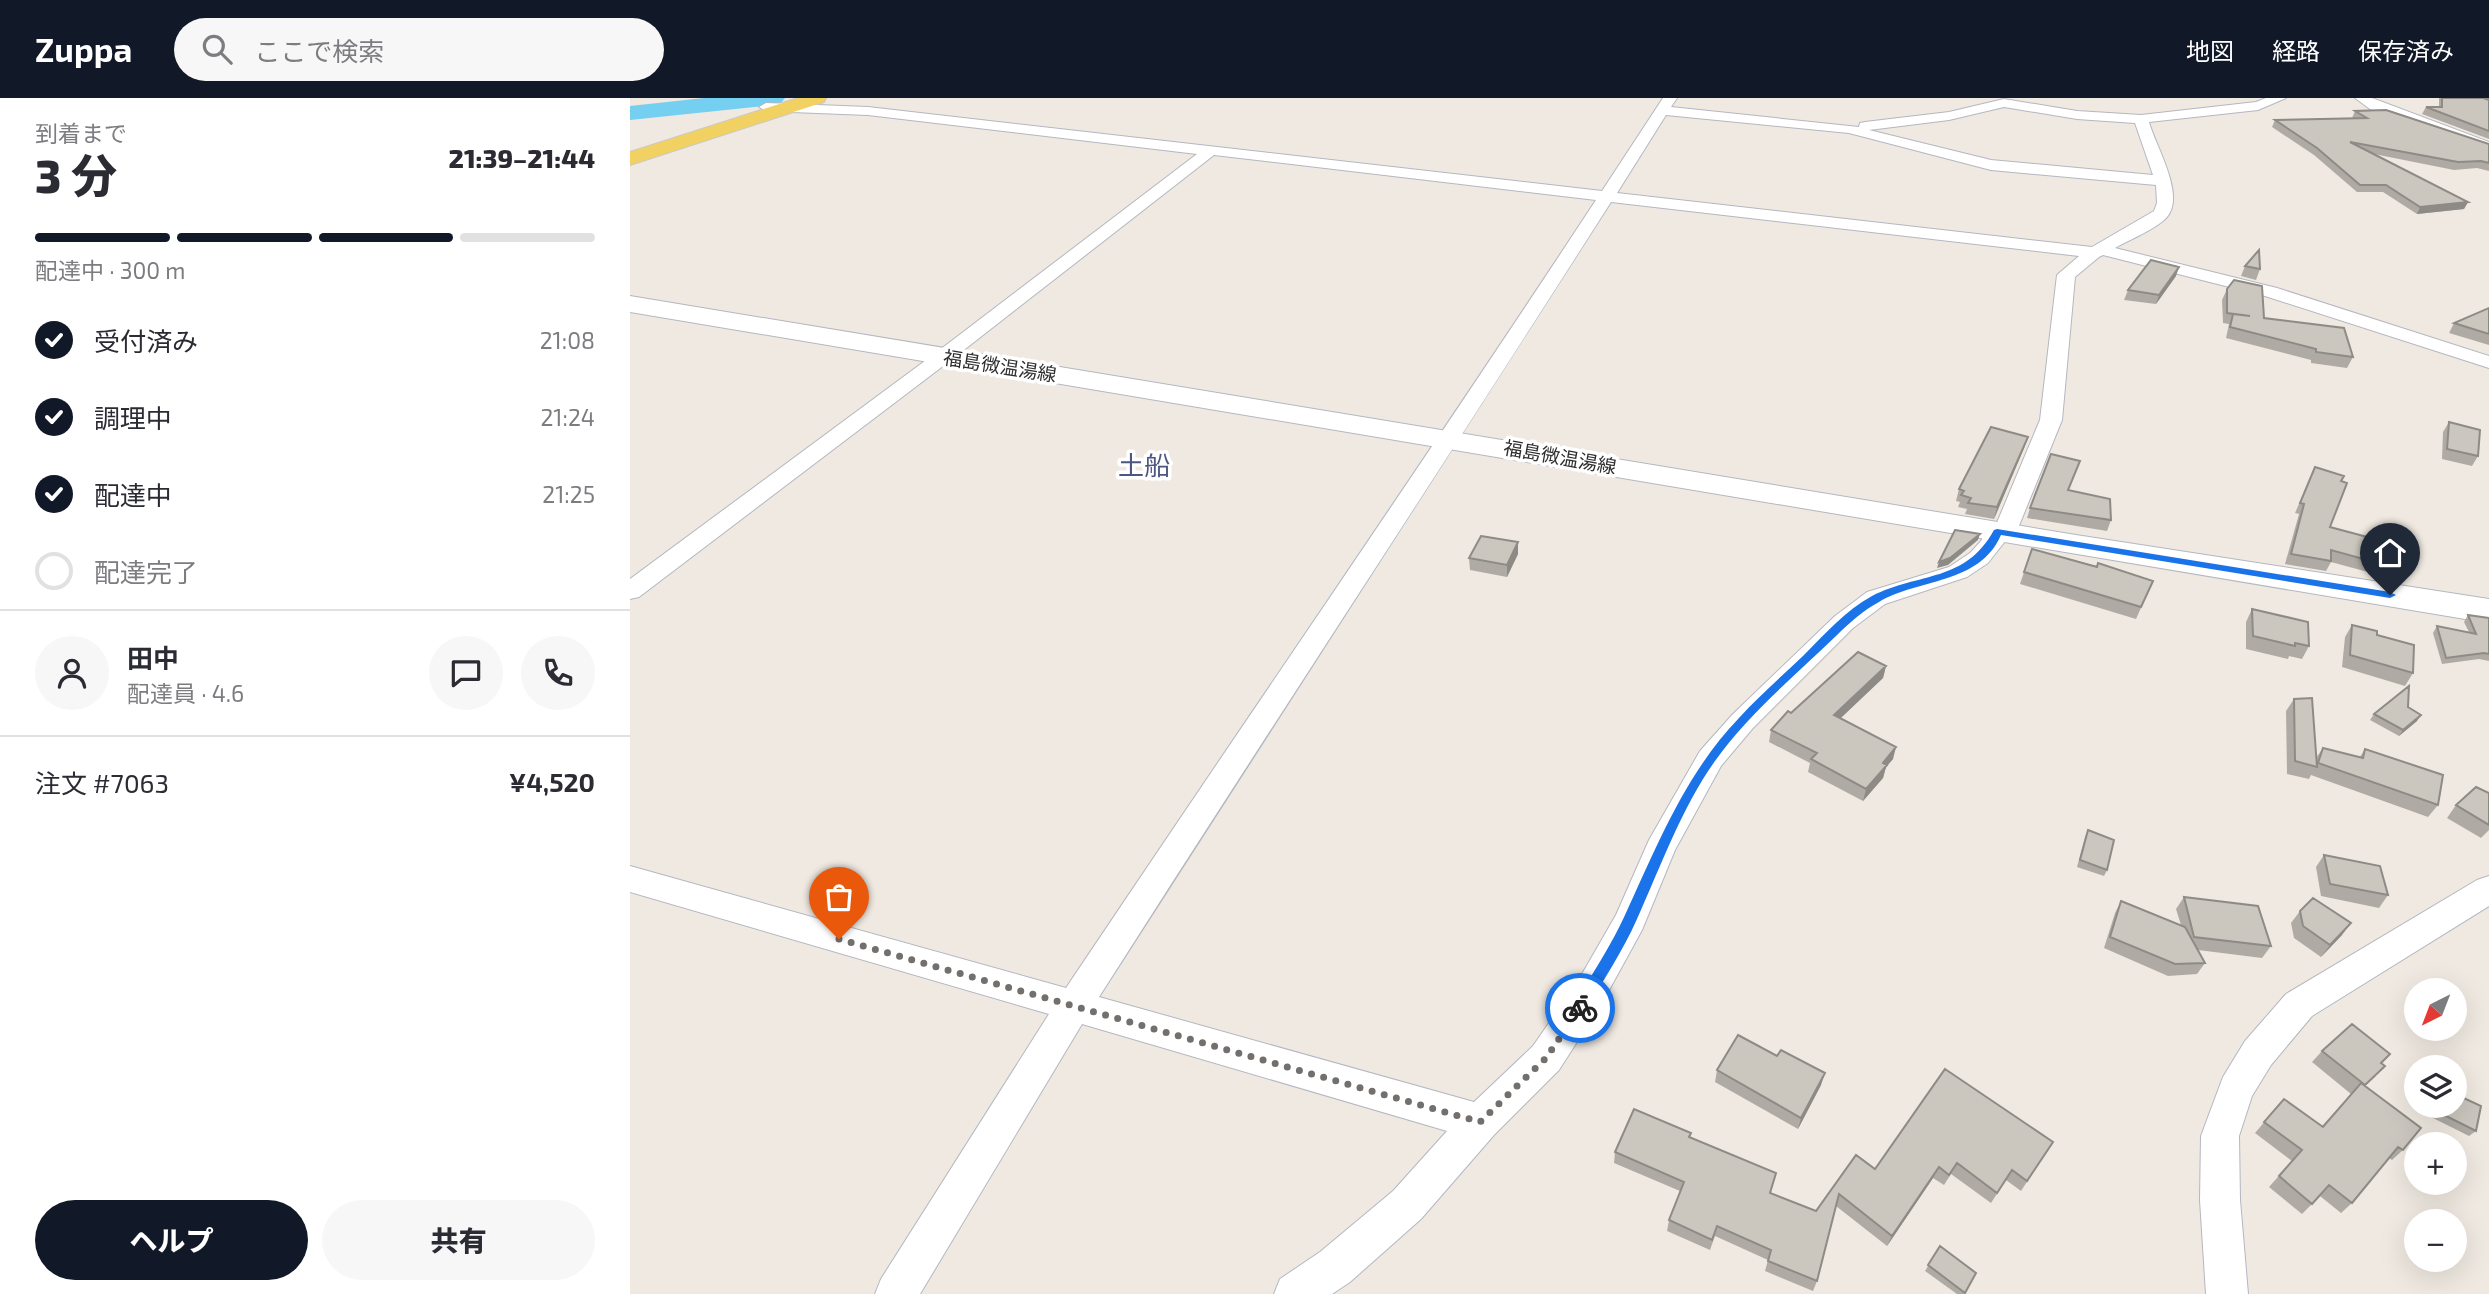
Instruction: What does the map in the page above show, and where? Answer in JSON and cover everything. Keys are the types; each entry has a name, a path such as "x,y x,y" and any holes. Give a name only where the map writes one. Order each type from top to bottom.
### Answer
{"main road":[{"path":"630,151 792,102"},
{"path":"630,159 792,102"},
{"name":"福島微温湯線","path":"630,304 2489,611"}],"street":[{"path":"1849,129 1949,116 2004,103 2077,116 2141,119 2258,106 2279,98"},
{"path":"2362,98 2375,106 2489,147"},
{"path":"792,102 2099,252 2271,292 2489,362"},
{"path":"896,1294 1074,1006 1222,778 1450,439 1604,196 1666,104 1849,129 1981,163 2162,181"},
{"path":"1295,1294 1335,1267 1407,1205 1480,1122 1546,1058 1590,992 1630,920 1660,849 1703,770 1743,720 1844,622 1876,598 1958,572 1979,558 2001,532 2051,420 2064,281 2069,271 2161,214 2165,198 2162,181 2141,119"},
{"path":"630,592 944,356 1210,151"},
{"path":"630,879 1480,1122"},
{"path":"2228,1294 2220,1200 2220,1136 2236,1088 2258,1053 2298,1005 2489,889"}],"building":[{"path":"2442,98 2489,98 2486,99 2489,100 2489,131 2426,107 2442,107"},
{"path":"2386,110 2489,144 2489,163 2458,162 2350,142 2468,202 2420,207 2386,185 2360,185 2317,148 2275,120 2367,118 2355,111"},
{"path":"2259,250 2260,269 2245,266"},
{"path":"2151,260 2179,267 2159,295 2128,290"},
{"path":"2234,280 2262,286 2264,318 2344,328 2353,357 2316,352 2316,349 2230,327 2233,314 2250,316 2227,313 2227,289"},
{"path":"2489,308 2489,334 2454,323"},
{"path":"2449,422 2480,430 2478,456 2447,449"},
{"path":"1991,427 2028,437 1997,507 1968,503 1971,498 1961,495 1964,491 1959,489"},
{"path":"2051,454 2080,461 2068,490 2110,499 2111,520 2030,508"},
{"path":"2315,467 2344,476 2341,481 2347,483 2330,527 2386,542 2385,565 2331,550 2331,561 2291,554 2304,504 2300,503"},
{"path":"1955,530 1980,534 1950,558 1939,562"},
{"path":"1481,536 1518,542 1507,565 1469,558"},
{"path":"2032,549 2097,567 2098,563 2153,581 2141,607 2024,572"},
{"path":"2252,609 2308,622 2309,646 2295,643 2295,646 2253,636"},
{"path":"2468,615 2489,618 2489,654 2446,658 2437,626 2476,634"},
{"path":"2352,625 2414,645 2413,673 2350,655"},
{"path":"1858,652 1886,666 1834,715 1896,747 1883,763 1887,765 1866,789 1811,759 1817,753 1771,730 1788,711 1791,713"},
{"path":"2409,686 2408,707 2421,715 2403,730 2374,714"},
{"path":"2312,698 2317,767 2295,761 2294,699"},
{"path":"2323,748 2363,758 2365,749 2443,775 2438,805 2318,763"},
{"path":"2476,787 2489,793 2489,825 2456,805"},
{"path":"2088,830 2114,840 2107,870 2080,860"},
{"path":"2324,855 2380,866 2388,895 2330,884"},
{"path":"2184,897 2258,906 2271,946 2194,937"},
{"path":"2313,898 2351,923 2330,945 2303,926 2300,911"},
{"path":"2121,901 2185,927 2205,963 2175,964 2110,937"},
{"path":"2352,1024 2390,1054 2381,1063 2385,1066 2365,1085 2322,1051"},
{"path":"1738,1035 1777,1056 1781,1050 1825,1073 1801,1118 1717,1070"},
{"path":"1945,1069 2053,1142 2027,1181 2012,1170 1997,1193 1957,1163 1949,1175 1939,1167 1892,1236 1839,1194 1817,1281 1768,1261 1771,1250 1717,1226 1712,1240 1669,1220 1684,1182 1615,1152 1634,1109 1691,1133 1689,1137 1776,1173 1770,1193 1816,1211 1856,1155 1875,1169"},
{"path":"2361,1083 2404,1115 2404,1118 2421,1128 2418,1132 2404,1132 2404,1149 2398,1147 2352,1203 2329,1185 2312,1204 2279,1176 2302,1150 2264,1122 2284,1099 2323,1127"},
{"path":"2467,1100 2481,1106 2476,1131 2450,1118 2467,1118"},
{"path":"1940,1246 1976,1273 1965,1293 1928,1265"}],"waterway":[{"path":"630,113 773,98"}],"way so far":[{"path":"839,939 1480,1122 1546,1058 1580,1008"}],"district":[{"name":"土船","path":"1144,466"}],"route":[{"path":"1580,1008 1630,920 1660,849 1710,759 1743,720 1844,622 1876,598 1958,572 1979,558 1992,544 1997,532 2390,595"}]}
